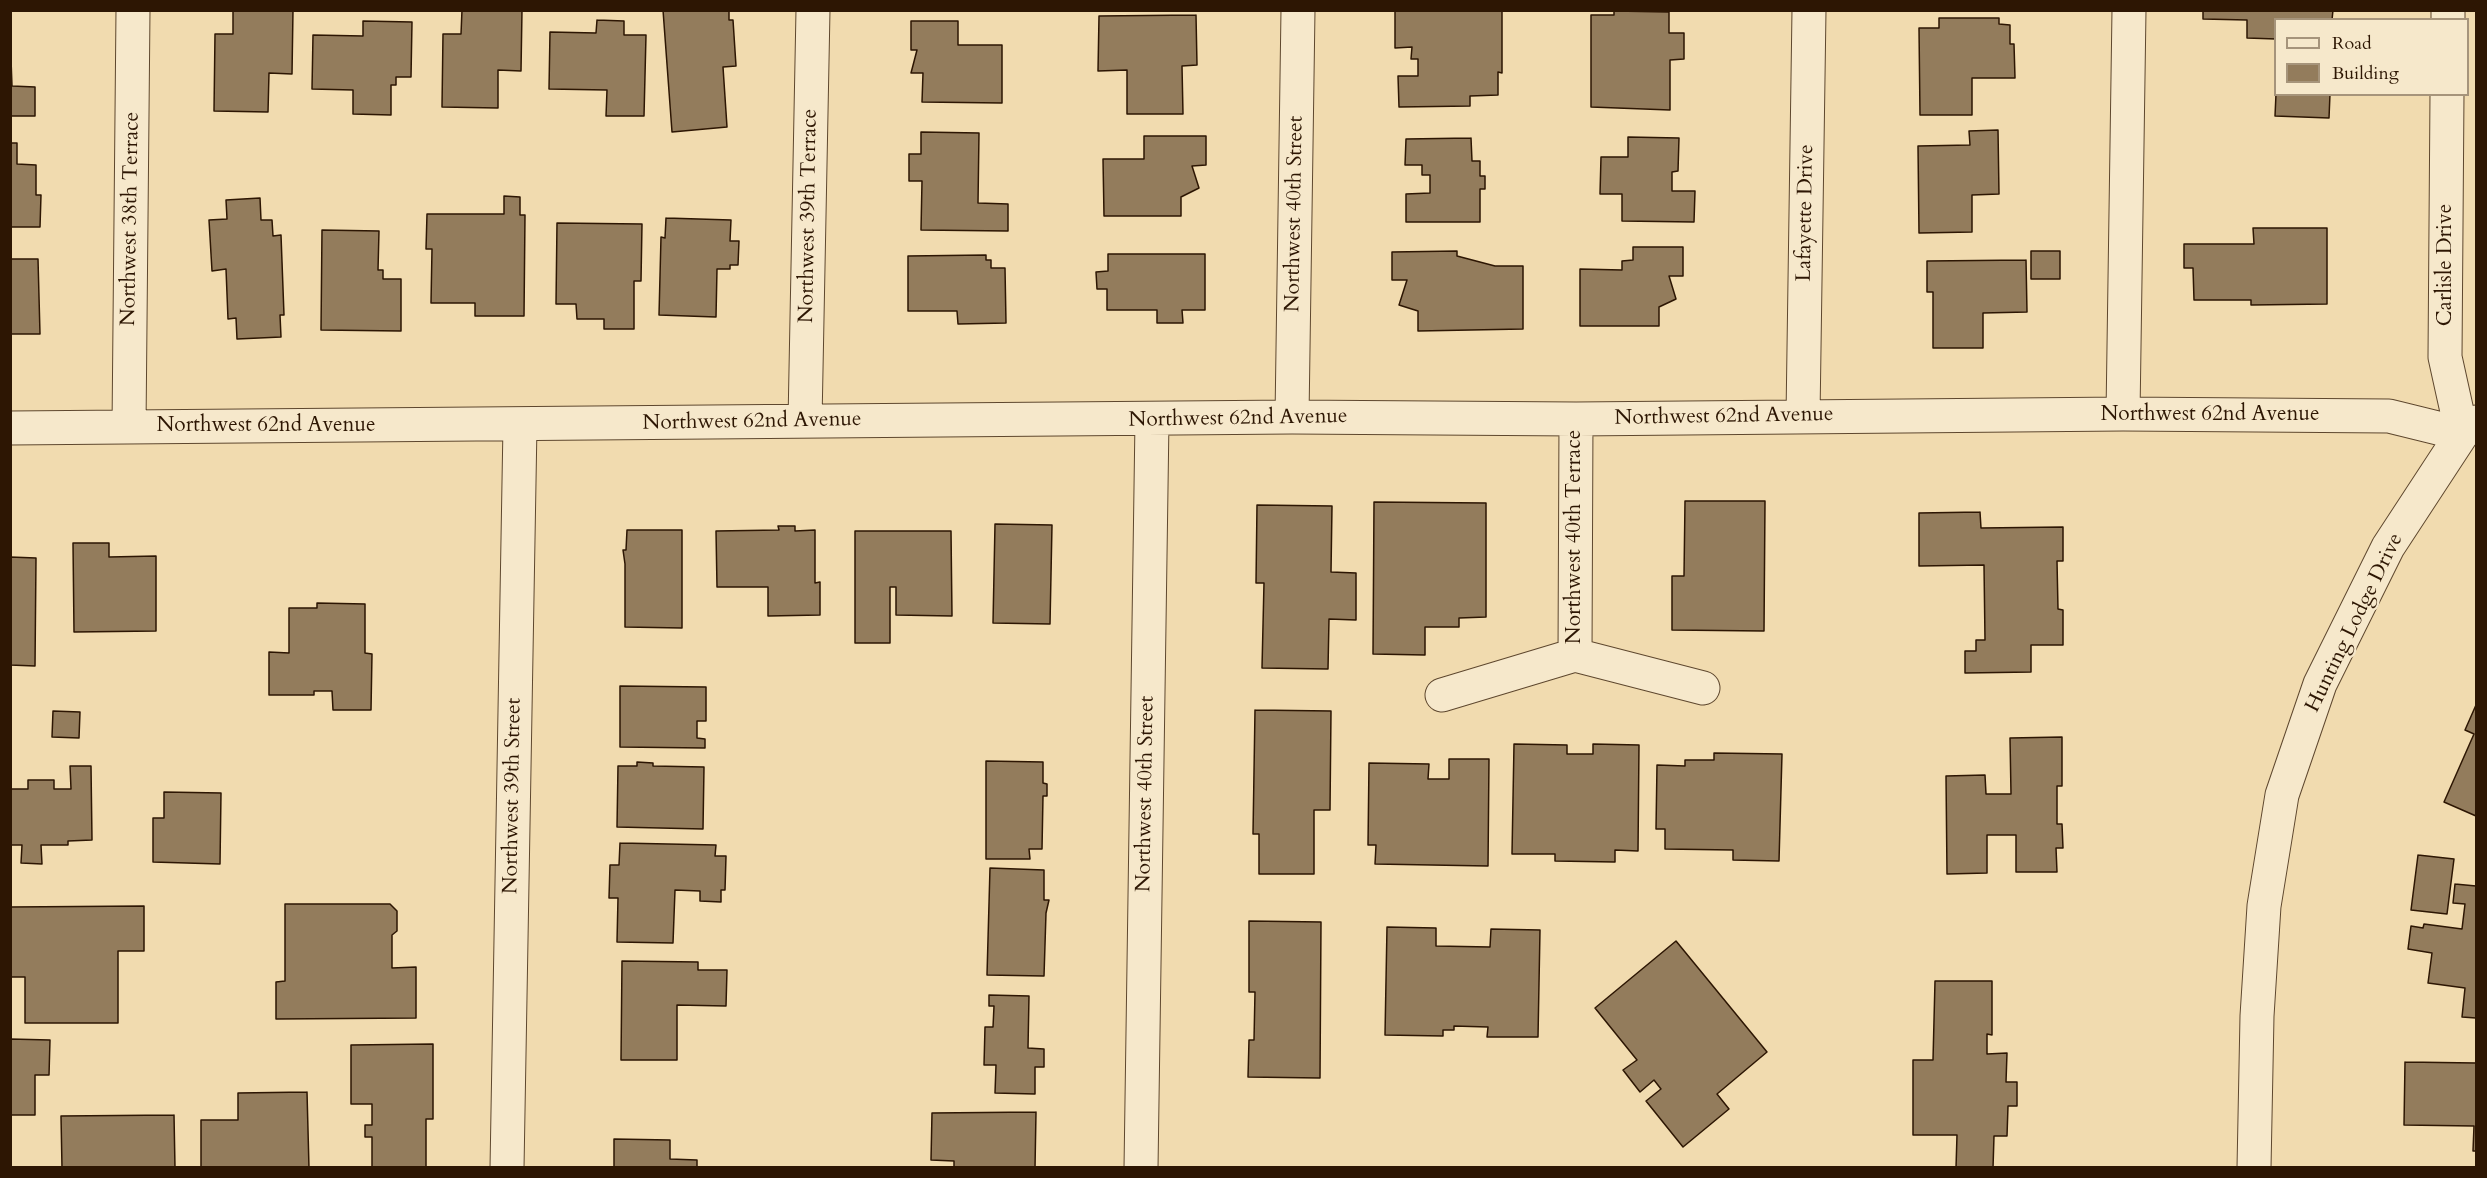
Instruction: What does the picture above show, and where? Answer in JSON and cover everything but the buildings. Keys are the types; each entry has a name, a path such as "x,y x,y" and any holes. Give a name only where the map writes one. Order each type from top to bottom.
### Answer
{"street":[{"name":"Northwest 38th Terrace","path":"129,427 133,10"},
{"name":"Northwest 39th Terrace","path":"805,421 813,10"},
{"name":"Northwest 40th Street","path":"1292,417 1298,10"},
{"name":"Lafayette Drive","path":"1803,416 1809,10"},
{"path":"2123,414 2129,10"},
{"name":"Carlisle Drive","path":"2447,96 2445,357 2469,428"},
{"name":"Northwest 62nd Avenue","path":"10,428 1292,417 1576,419 2123,414 2389,416 2469,428"},
{"name":"Northwest 40th Terrace","path":"1575,655 1576,419"},
{"name":"Northwest 40th Street","path":"1141,1167 1152,420"},
{"name":"Northwest 39th Street","path":"507,1167 520,425"},
{"name":"Hunting Lodge Drive","path":"2254,1167 2257,1016 2264,906 2282,795 2320,684 2388,548 2469,428"},
{"path":"1442,694 1575,655 1703,688"}]}
